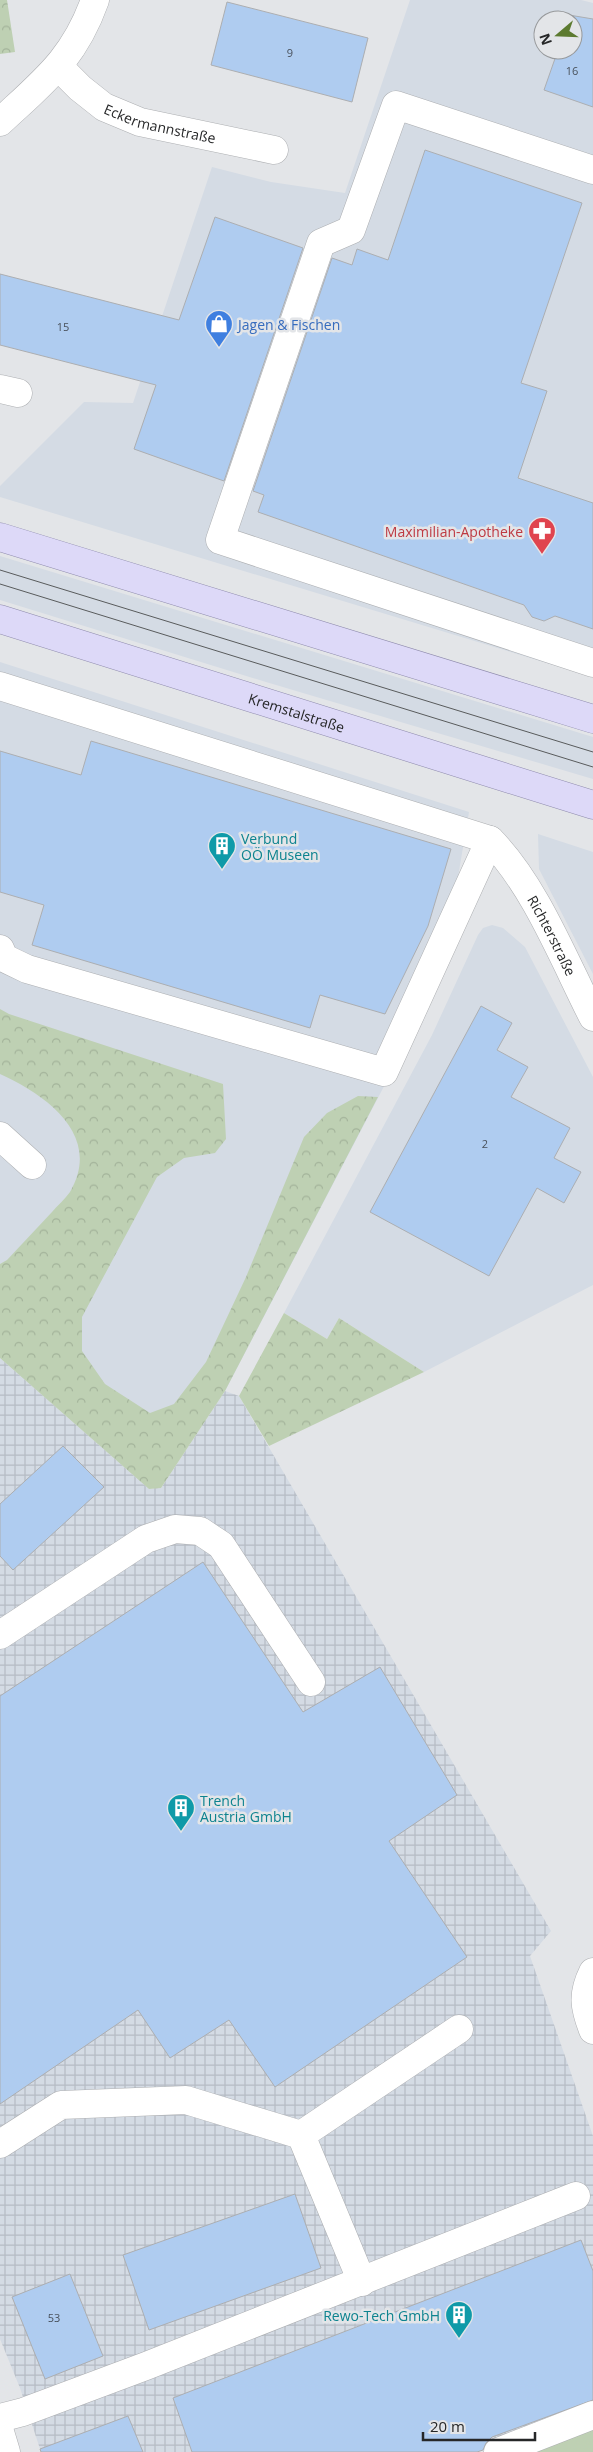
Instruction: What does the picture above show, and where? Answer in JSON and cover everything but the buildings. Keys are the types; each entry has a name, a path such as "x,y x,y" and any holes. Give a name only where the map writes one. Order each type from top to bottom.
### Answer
{"main road":[{"path":"0,537 592,716"},
{"name":"Kremstalstraße","path":"0,619 593,805"}],"street":[{"path":"0,122 59,67 76,44 95,0"},
{"name":"Eckermannstraße","path":"59,67 80,88 104,107 140,122 274,150"},
{"path":"593,170 396,105 351,230 321,243 220,540 593,663"},
{"path":"0,686 498,848 384,1072 26,969 4,958 0,949"},
{"name":"Richterstraße","path":"498,848 540,913 593,1017"},
{"path":"0,1136 32,1165"},
{"path":"0,1635 146,1539 175,1529 200,1531 221,1545 311,1682"},
{"path":"593,1972 584,1988 587,2014 593,2030"},
{"path":"301,2135 458,2029"},
{"path":"0,2144 61,2105 186,2100 301,2135"},
{"path":"301,2135 362,2282"},
{"path":"0,2418 23,2412 146,2366 576,2196"},
{"path":"498,2452 593,2415"},
{"path":"0,2432 6,2452"}],"shaded area":[{"path":"410,0 581,0 593,3 593,677 0,497 0,486 84,402 133,403 212,167 271,182 345,193"},
{"path":"0,556 593,737 593,779 266,682 0,600"},
{"path":"0,662 469,812 441,977 225,1391 149,1489 0,1358"},
{"path":"538,834 593,852 593,974 539,869"},
{"path":"492,925 503,928 525,947 593,1077 593,1285 424,1372 339,1318 327,1339 284,1313 432,1035 478,935 483,928"},
{"path":"0,1358 149,1489 161,1488 225,1391 239,1396 551,1931 530,1956 593,2136 593,2407 477,2452 41,2452 20,2388 0,2339"}],"green space":[{"path":"0,0 7,0 15,52 0,54"},
{"path":"0,1009 9,1014 223,1084 226,1139 215,1153 184,1158 157,1177 82,1317 82,1351 105,1384 150,1413 174,1404 206,1362 246,1277 304,1137 327,1113 358,1096 378,1097 225,1391 161,1488 149,1489 0,1358 0,1264 7,1260 70,1192 78,1171 79,1152 74,1135 65,1120 51,1106 35,1093 0,1074"},
{"path":"284,1313 327,1339 339,1318 424,1372 269,1446 239,1396"},
{"path":"593,2423 593,2452 526,2452"}],"tram line":[{"path":"0,570 593,752"},
{"path":"0,584 593,767"}],"place":[{"name":"Jagen & Fischen","path":"219,348"},
{"name":"Maximilian-Apotheke","path":"542,555"},
{"name":"Verbund OÖ Museen","path":"222,870"},
{"name":"Trench Austria GmbH","path":"181,1832"},
{"name":"Rewo-Tech GmbH","path":"459,2339"}]}
